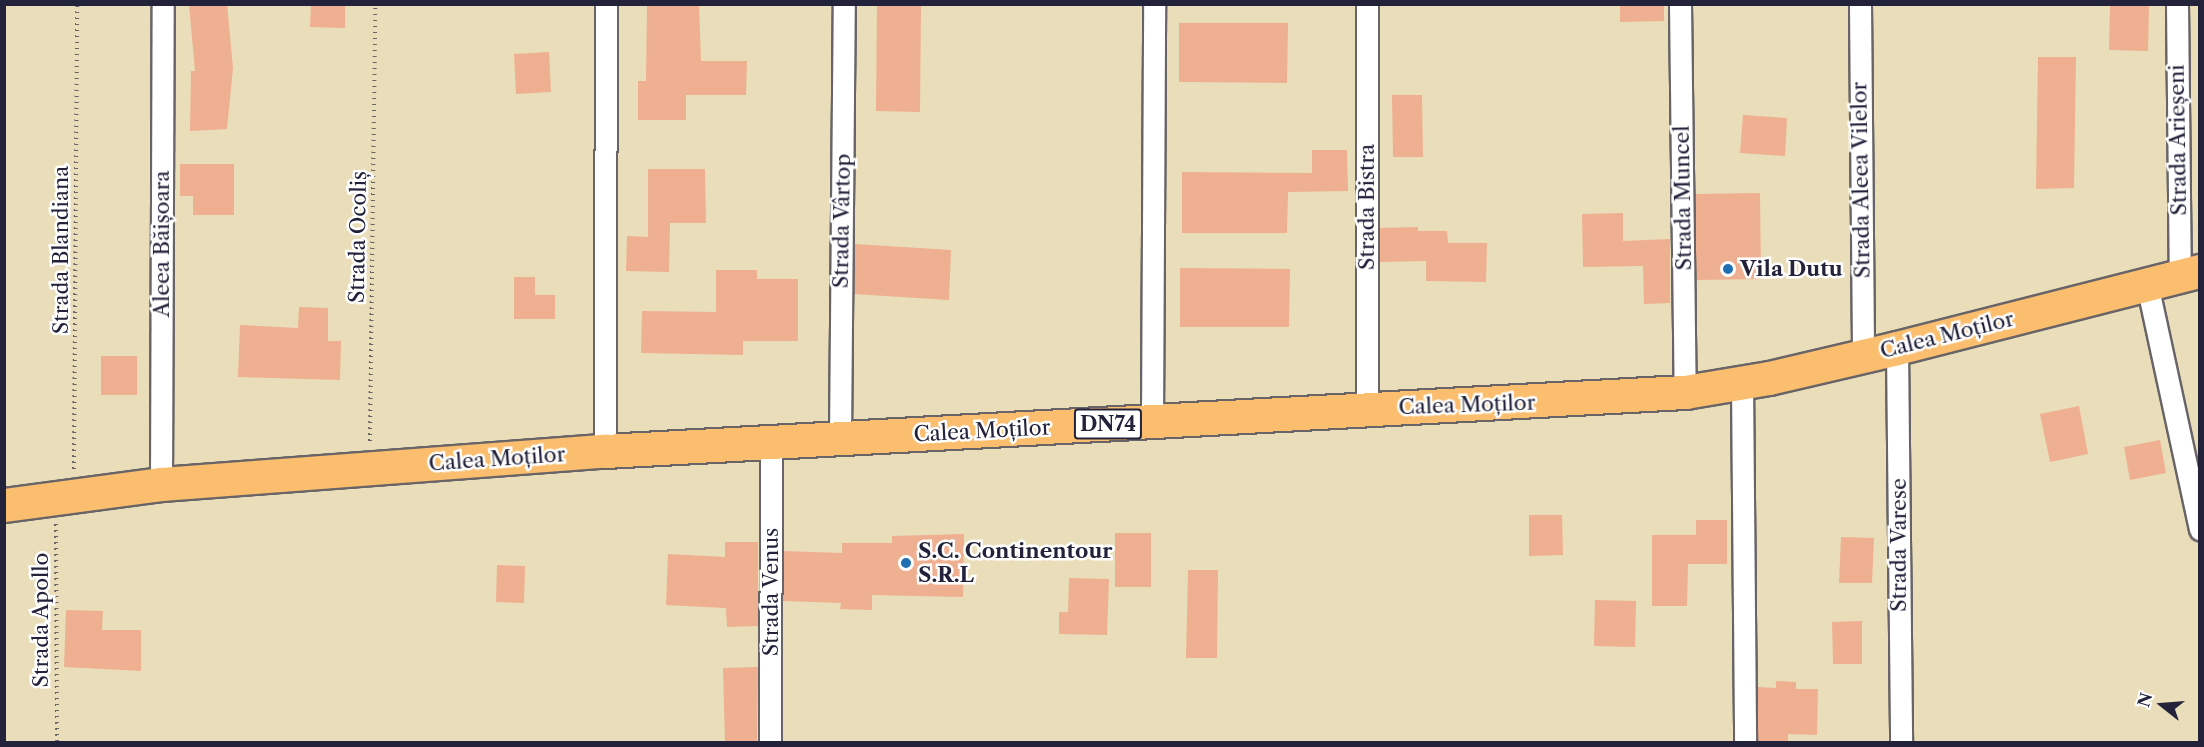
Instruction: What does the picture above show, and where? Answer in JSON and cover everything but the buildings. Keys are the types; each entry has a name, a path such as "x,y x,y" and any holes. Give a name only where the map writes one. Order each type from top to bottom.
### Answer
{"main road":[{"name":"Calea Moților","path":"4,505 161,484 604,451 1685,392 1897,348 2190,273"}],"street":[{"name":"Aleea Băișoara","path":"161,484 163,4"},
{"path":"604,451 606,4"},
{"name":"Strada Vârtop","path":"840,438 844,4"},
{"path":"1152,421 1154,4"},
{"name":"Strada Bistra","path":"1367,4 1367,410"},
{"name":"Strada Muncel","path":"1680,4 1685,392"},
{"name":"Strada Aleea Vilelor","path":"1860,4 1863,356"},
{"name":"Strada Arieșeni","path":"2177,4 2190,273"},
{"path":"2147,284 2199,529"},
{"name":"Strada Varese","path":"1897,348 1901,742"},
{"path":"1742,382 1745,742"},
{"name":"Strada Venus","path":"770,742 771,442"}],"path":[{"name":"Strada Blandiana","path":"64,497 78,4"},
{"name":"Strada Ocoliș","path":"370,469 375,4"},
{"name":"Strada Apollo","path":"57,742 64,497"}],"place":[{"name":"Vila Dutu","path":"1728,269"},
{"name":"S.C. Continentour S.R.L","path":"906,563"}]}
